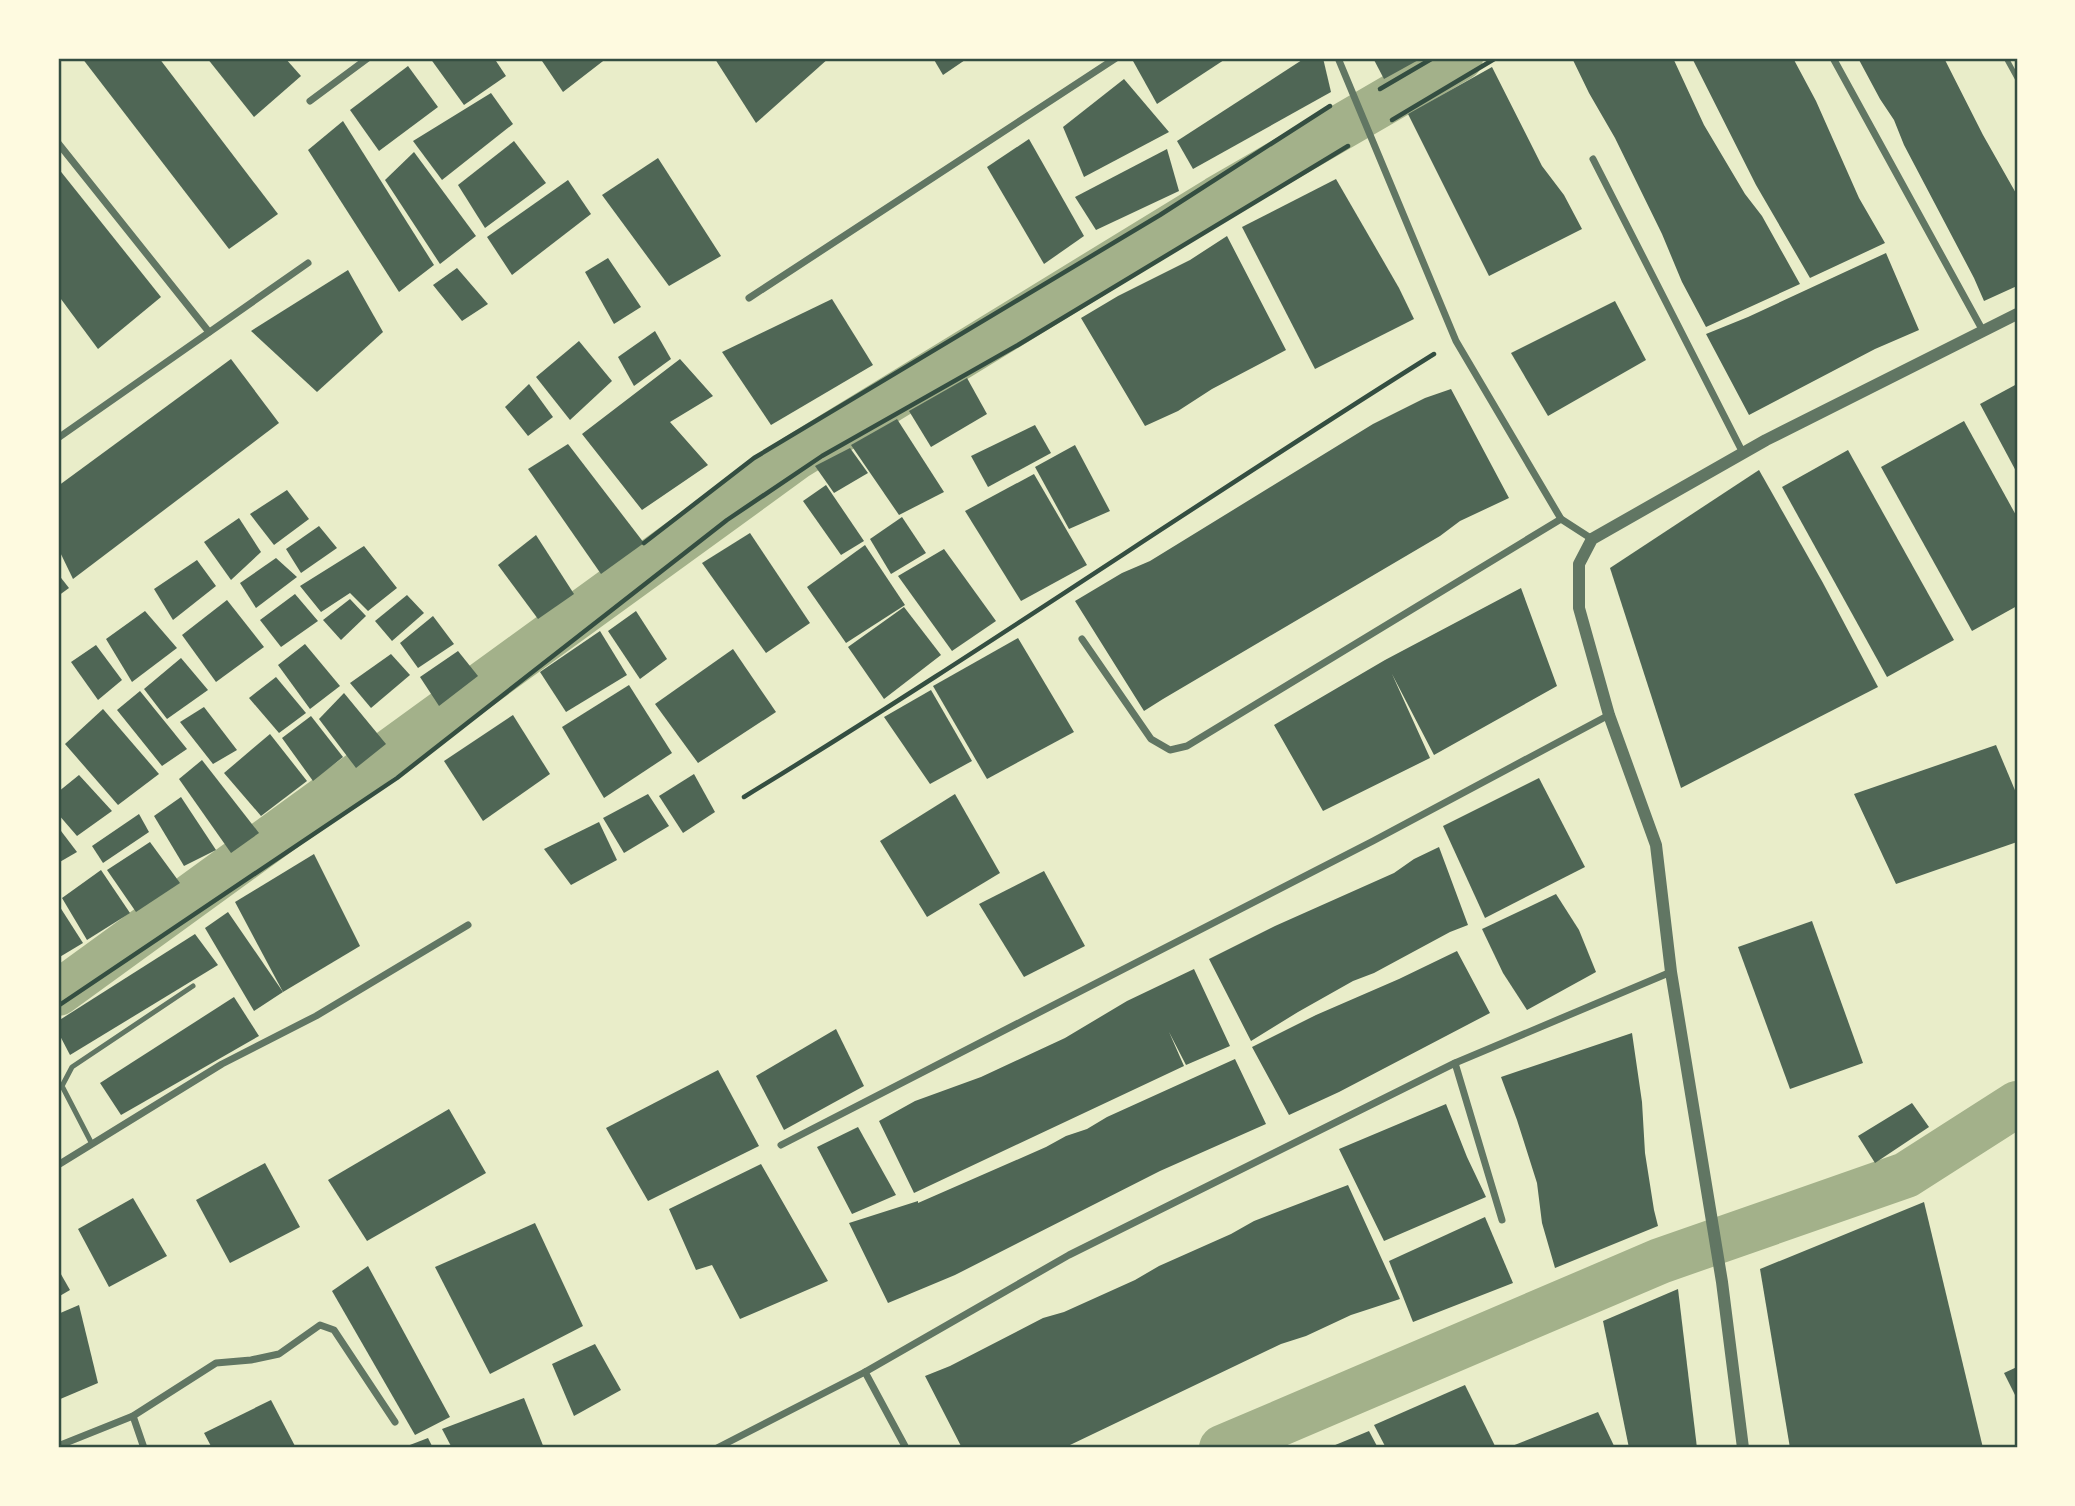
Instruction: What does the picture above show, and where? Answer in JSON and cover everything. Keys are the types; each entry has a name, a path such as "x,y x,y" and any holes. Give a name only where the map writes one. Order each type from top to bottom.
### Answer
{"street":[{"path":"310,101 368,58"},
{"path":"749,298 1116,58"},
{"path":"1338,58 1455,341 1561,520 1592,539"},
{"path":"1832,58 1983,331"},
{"path":"58,143 209,332"},
{"path":"1593,159 1743,453"},
{"path":"58,438 308,263"},
{"path":"1743,1448 1723,1282 1671,972 1656,845 1609,715 1579,608 1579,564 1592,539 1743,453 2017,314"},
{"path":"1082,639 1151,739 1170,750 1187,746 1561,520"},
{"path":"781,1144 1348,854 1609,715"},
{"path":"58,1165 222,1064 316,1016 468,925"},
{"path":"717,1448 864,1372 1069,1255 1455,1063 1671,972"},
{"path":"1455,1063 1502,1220"},
{"path":"58,1446 133,1416 216,1363 279,1354 320,1325 334,1330 395,1422"},
{"path":"864,1372 906,1448"},
{"path":"133,1416 144,1448"}],"lane":[{"path":"2006,58 2017,78"},
{"path":"92,1144 62,1086 72,1067 193,986"}],"path":[{"path":"644,543 754,458 1160,215 1353,91 1383,88 1433,58"},
{"path":"58,1006 397,778 727,520 822,456 1018,345 1496,58"},
{"path":"744,797 1135,549 1291,443 1455,341"}],"building":[{"path":"82,58 159,58 278,214 229,249"},
{"path":"207,58 285,58 301,76 254,117"},
{"path":"430,58 494,58 506,76 464,105"},
{"path":"540,58 607,58 563,92"},
{"path":"829,58 756,123 715,59"},
{"path":"933,58 968,58 943,75"},
{"path":"1140,58 1227,58 1157,104 1133,61"},
{"path":"1305,58 1323,58 1331,92 1193,169 1177,141"},
{"path":"1373,58 1422,58 1384,79"},
{"path":"1572,58 1673,58 1704,125 1745,194 1762,216 1800,284 1706,327 1682,282 1662,234 1615,138"},
{"path":"1692,58 1793,58 1816,101 1859,198 1885,243 1810,278 1756,185"},
{"path":"1858,58 1944,58 2017,195 2017,286 1984,301 1904,145 1894,120"},
{"path":"408,66 438,107 379,151 350,110"},
{"path":"1492,67 1542,166 1564,195 1582,229 1489,276 1408,114"},
{"path":"1124,79 1169,132 1084,177 1063,127"},
{"path":"491,93 513,124 442,180 413,141"},
{"path":"343,121 434,265 399,292 308,150"},
{"path":"1029,139 1084,236 1044,264 987,167"},
{"path":"514,141 546,183 485,228 458,185"},
{"path":"1167,149 1179,191 1096,230 1075,197"},
{"path":"414,152 476,236 440,264 385,180"},
{"path":"658,158 721,256 669,286 602,195"},
{"path":"58,168 161,297 98,349 58,295"},
{"path":"1336,179 1414,319 1315,369 1242,227"},
{"path":"568,180 591,214 512,275 487,237"},
{"path":"1227,236 1286,350 1212,389 1178,411 1145,426 1081,318 1190,260"},
{"path":"1886,253 1919,330 1875,349 1749,415 1706,334"},
{"path":"608,258 641,307 614,324 585,272"},
{"path":"457,268 488,304 462,321 433,285"},
{"path":"348,270 383,332 317,392 251,331"},
{"path":"832,299 873,365 771,425 722,352"},
{"path":"1615,301 1646,360 1548,416 1511,353"},
{"path":"655,331 671,359 634,386 618,357"},
{"path":"579,341 612,381 570,420 536,377"},
{"path":"231,359 279,423 73,579 58,548 58,486"},
{"path":"680,359 713,396 670,422 708,465 642,510 582,434"},
{"path":"967,378 987,414 931,447 909,411"},
{"path":"529,384 553,417 528,436 505,407"},
{"path":"2017,384 2017,473 1980,404"},
{"path":"1451,389 1509,498 1460,521 1440,536 1144,711 1075,601 1122,573 1150,561 1373,424 1425,398"},
{"path":"897,419 944,492 899,515 851,445"},
{"path":"1964,421 2017,517 2017,606 1972,631 1881,467"},
{"path":"1035,425 1051,453 988,487 971,456"},
{"path":"568,444 644,543 601,574 528,469"},
{"path":"1075,445 1110,511 1069,529 1035,467"},
{"path":"850,448 868,473 834,493 815,466"},
{"path":"1848,450 1954,640 1887,677 1782,487"},
{"path":"1759,470 1878,687 1681,788 1610,568"},
{"path":"1034,474 1087,565 1021,601 965,511"},
{"path":"826,485 864,541 841,555 803,501"},
{"path":"287,490 309,519 274,545 250,514"},
{"path":"902,517 926,553 891,574 870,539"},
{"path":"239,518 261,552 231,580 204,542"},
{"path":"319,526 337,548 301,573 286,549"},
{"path":"750,533 810,623 766,653 702,563"},
{"path":"536,535 574,594 538,619 498,565"},
{"path":"865,545 905,605 846,643 807,587"},
{"path":"364,546 397,588 368,611 350,593 321,612 300,586"},
{"path":"944,549 996,621 952,651 898,576"},
{"path":"276,558 297,577 256,608 240,583"},
{"path":"197,560 216,586 173,620 154,589"},
{"path":"58,574 69,588 58,596"},
{"path":"1521,588 1557,686 1434,755 1392,674 1430,758 1323,811 1274,725 1385,660"},
{"path":"295,594 318,621 281,647 260,620"},
{"path":"407,595 424,613 392,641 375,621"},
{"path":"350,599 366,616 341,640 323,620"},
{"path":"227,600 264,647 216,682 182,635"},
{"path":"904,607 941,655 884,699 848,647"},
{"path":"145,611 177,648 132,682 106,639"},
{"path":"636,611 667,659 640,679 608,631"},
{"path":"433,616 454,644 418,668 400,643"},
{"path":"600,631 627,675 566,712 540,672"},
{"path":"1018,638 1074,732 987,779 933,686"},
{"path":"305,644 340,686 310,709 278,665"},
{"path":"96,645 122,680 98,700 71,662"},
{"path":"733,649 776,712 698,763 655,704"},
{"path":"458,651 478,676 439,706 420,677"},
{"path":"391,654 410,675 371,708 350,683"},
{"path":"181,658 208,690 167,719 144,689"},
{"path":"276,677 306,713 279,733 249,698"},
{"path":"629,685 672,753 604,798 562,727"},
{"path":"931,690 972,761 930,784 884,717"},
{"path":"140,691 187,749 162,766 117,710"},
{"path":"344,693 386,744 356,768 319,719"},
{"path":"204,707 237,750 213,764 180,722"},
{"path":"103,709 159,774 118,805 65,744"},
{"path":"513,715 550,774 483,821 444,761"},
{"path":"311,716 343,757 313,781 282,738"},
{"path":"270,734 307,781 261,816 224,773"},
{"path":"1996,745 2017,795 2017,842 1896,884 1854,794"},
{"path":"202,760 259,833 231,853 179,779"},
{"path":"694,774 715,812 683,833 659,796"},
{"path":"79,775 112,811 77,836 58,814 58,792"},
{"path":"1539,778 1585,867 1485,918 1443,826"},
{"path":"648,794 669,826 624,853 603,818"},
{"path":"955,794 1000,873 927,917 880,841"},
{"path":"181,797 216,850 184,866 154,816"},
{"path":"139,814 149,832 103,863 92,846"},
{"path":"599,822 617,860 571,885 544,849"},
{"path":"58,827 77,852 58,863"},
{"path":"150,842 180,883 136,912 107,870"},
{"path":"1439,847 1468,925 1353,981 1251,1041 1209,959 1275,926 1394,873 1414,859"},
{"path":"314,854 360,946 283,992 235,902"},
{"path":"101,870 130,913 87,940 62,898"},
{"path":"1044,871 1085,946 1024,977 979,904"},
{"path":"1556,894 1579,930 1596,972 1527,1010 1503,973 1482,929"},
{"path":"58,904 83,943 58,958"},
{"path":"228,912 283,992 254,1011 205,928"},
{"path":"1812,921 1863,1063 1790,1089 1738,947"},
{"path":"195,934 218,965 70,1055 58,1032 58,1021"},
{"path":"1457,951 1490,1013 1339,1092 1289,1115 1252,1047"},
{"path":"1194,969 1230,1046 1186,1065 1169,1032 1184,1066 914,1193 879,1121 915,1101 981,1077 1065,1038 1127,1001"},
{"path":"234,997 259,1036 121,1115 100,1083"},
{"path":"836,1029 864,1086 784,1130 756,1076"},
{"path":"1632,1033 1642,1102 1645,1153 1658,1226 1555,1268 1542,1223 1537,1183 1501,1077"},
{"path":"1235,1059 1266,1124 1160,1171 955,1275 888,1303 849,1223 918,1203 1087,1129 1107,1117"},
{"path":"718,1070 759,1146 648,1201 606,1128"},
{"path":"1912,1103 1929,1127 1875,1163 1858,1136"},
{"path":"1446,1104 1486,1197 1384,1241 1339,1149"},
{"path":"449,1109 486,1173 367,1241 328,1180"},
{"path":"858,1127 896,1195 852,1214 817,1147"},
{"path":"265,1163 300,1227 230,1263 196,1200"},
{"path":"761,1164 828,1281 740,1319 712,1265 696,1270 669,1209"},
{"path":"1348,1185 1400,1299 1351,1315 1306,1336 1281,1344 1070,1445 1057,1448 962,1448 925,1376 1043,1318 1064,1312 1135,1280 1254,1221"},
{"path":"133,1198 167,1256 109,1287 78,1229"},
{"path":"1924,1202 1983,1448 1790,1448 1760,1269"},
{"path":"1485,1217 1513,1283 1413,1322 1389,1261"},
{"path":"535,1223 583,1326 490,1374 435,1267"},
{"path":"368,1266 450,1417 415,1435 332,1291"},
{"path":"58,1269 70,1290 58,1297"},
{"path":"1678,1289 1697,1448 1629,1448 1603,1321"},
{"path":"79,1305 98,1383 58,1400 58,1314"},
{"path":"595,1344 621,1390 574,1416 552,1364"},
{"path":"2017,1367 2017,1399 2004,1373"},
{"path":"1465,1385 1496,1448 1386,1448 1374,1425"},
{"path":"524,1398 544,1448 452,1448 442,1429"},
{"path":"271,1400 296,1448 212,1448 204,1433"},
{"path":"1598,1412 1615,1448 1507,1448"},
{"path":"1369,1431 1378,1448 1328,1448"},
{"path":"428,1438 433,1448 402,1448"}],"waterway":[{"path":"58,993 796,457 1217,199 1460,58"},
{"path":"1222,1448 1660,1261 1906,1175 2017,1104"}]}
